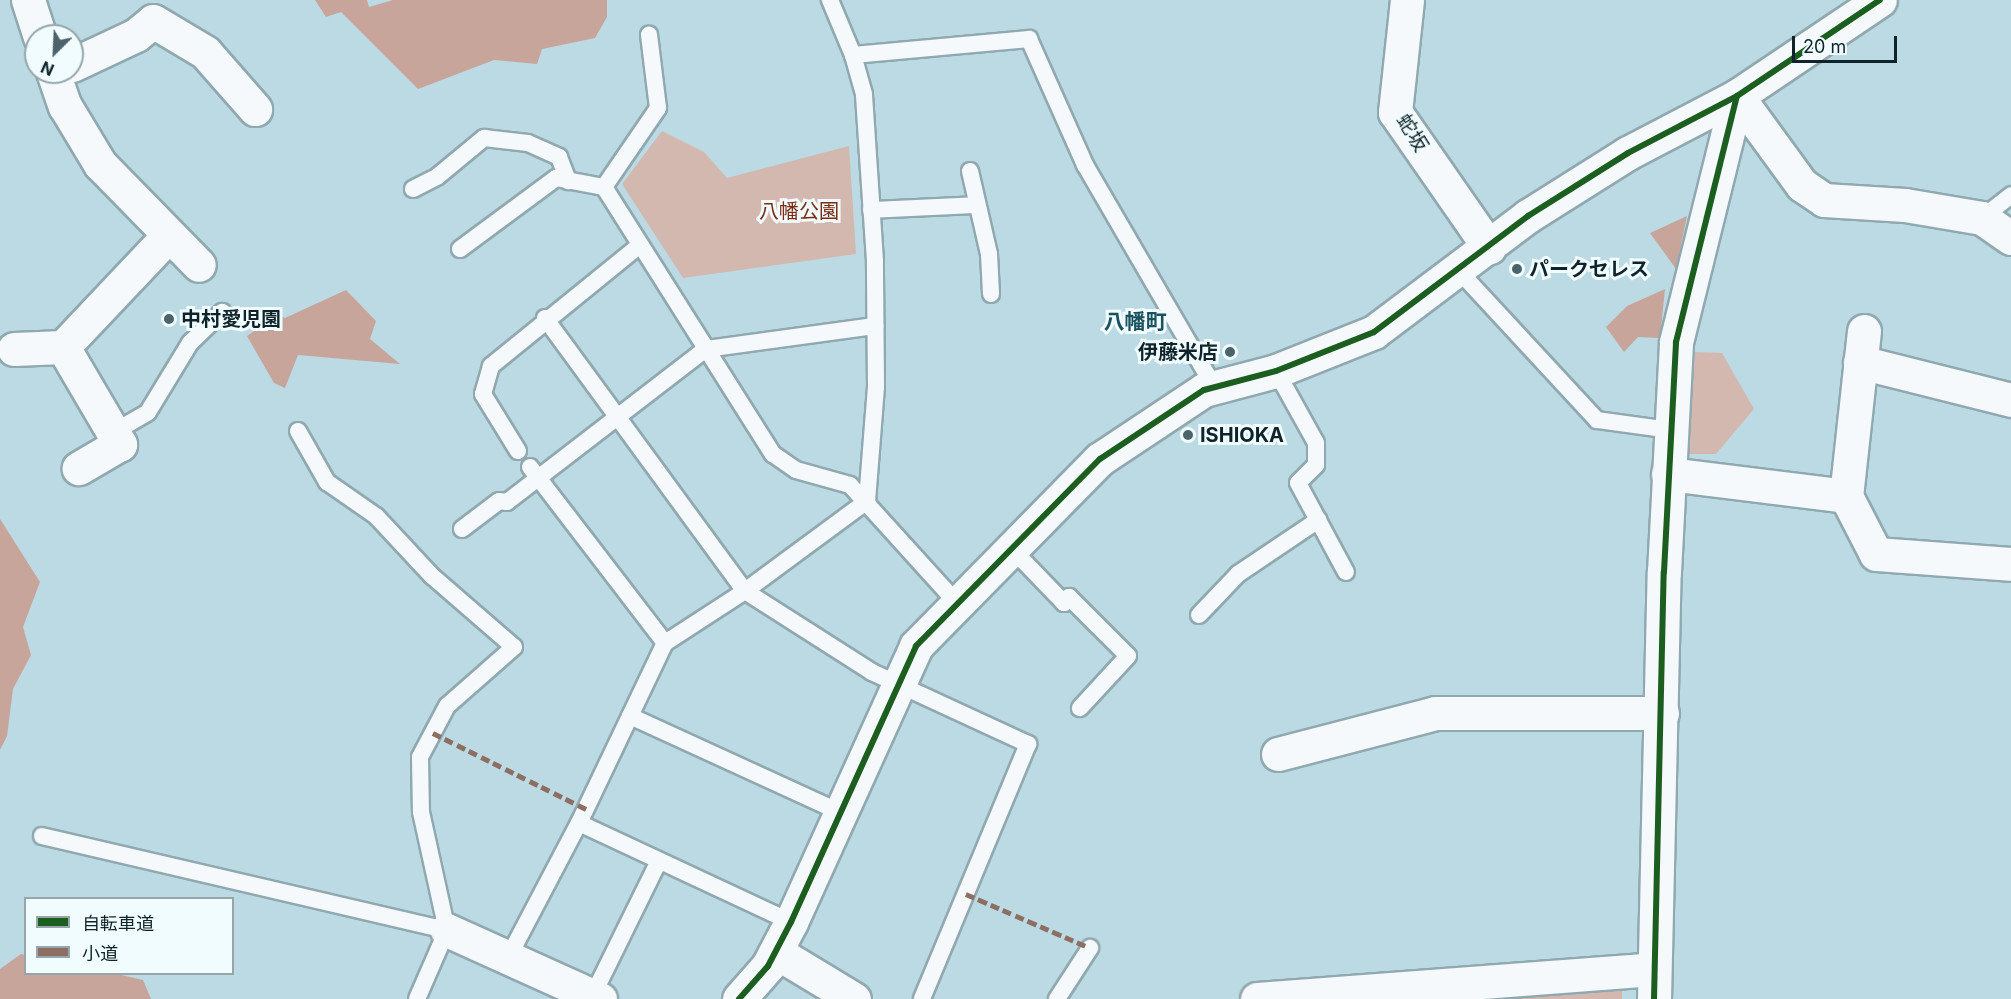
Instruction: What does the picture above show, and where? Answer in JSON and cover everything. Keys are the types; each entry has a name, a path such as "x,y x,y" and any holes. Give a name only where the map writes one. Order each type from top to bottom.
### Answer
{"street":[{"path":"28,0 36,24"},
{"path":"739,999 776,952 842,813 916,646 1100,459 1204,390 1276,371 1374,332 1459,271 1528,216 1628,153 1737,96 1880,0"},
{"name":"蛇坂","path":"1411,5 1395,112 1489,247"},
{"path":"84,59 136,35 153,21 205,51 255,109"},
{"path":"61,84 64,106 100,164 199,265"},
{"path":"1737,96 1802,185 1824,200 1905,206 1983,218 2011,238"},
{"path":"1257,999 1654,984 1668,474 1676,342 1737,96"},
{"path":"14,349 63,347 170,235"},
{"path":"2011,400 1862,346 1846,496 1876,554 2011,564"},
{"path":"63,347 120,444 78,468"},
{"path":"1668,474 1846,496"},
{"path":"1278,754 1435,713 1662,713"},
{"path":"447,930 595,998"},
{"path":"776,952 854,999"}],"lane":[{"path":"508,958 579,824 665,643 745,591 867,501 876,387 871,210 864,94 854,55 830,0"},
{"path":"604,188 658,108 649,35"},
{"path":"854,55 1029,39 1085,165 1215,388"},
{"path":"413,189 438,176 484,138 528,143 560,157 568,181"},
{"path":"970,171 989,254 991,294"},
{"path":"460,249 556,178 604,188 774,454 796,470 850,485 867,501 957,603"},
{"path":"1983,218 2011,195"},
{"path":"871,210 977,205"},
{"path":"518,451 483,394 491,366 545,318 640,245"},
{"path":"1459,271 1597,420 1670,430"},
{"path":"114,432 148,412 190,343 222,312"},
{"path":"545,318 745,591 899,686 1028,744 922,999"},
{"path":"462,529 499,501 507,502 534,473 617,416 706,349 875,326"},
{"path":"1276,371 1316,443 1316,465 1298,483 1346,572"},
{"path":"298,431 327,482 376,516 432,576 514,647 447,706 420,757 422,812 447,930 417,999"},
{"path":"534,473 665,643"},
{"path":"1199,615 1238,574 1318,520"},
{"path":"1012,549 1064,603 1069,597 1128,656 1080,708"},
{"path":"630,716 842,813"},
{"path":"579,824 791,922"},
{"path":"42,836 447,930"},
{"path":"595,998 658,861"},
{"path":"1057,999 1090,948"}],"green space":[{"name":"八幡公園","path":"662,131 704,152 727,178 849,146 856,254 683,278 622,184"},
{"path":"1695,352 1722,353 1754,409 1716,454 1687,454"},
{"path":"1622,986 1622,999 1460,999"}],"shaded area":[{"path":"315,0 367,0 369,7 393,0 607,0 607,17 595,38 542,49 537,64 494,60 418,89 341,12 326,17"},
{"path":"1687,216 1676,269 1650,233"},
{"path":"1665,289 1660,338 1638,337 1624,352 1606,327 1627,306"},
{"path":"346,290 376,321 370,339 400,364 298,355 285,388 274,383 247,336 277,314 285,318"},
{"path":"0,519 40,582 23,627 31,655 13,689 7,736 0,750"},
{"path":"21,954 24,955 24,975 121,975 143,980 151,999 0,999 0,969"}],"marked path":[{"path":"433,733 586,809"},
{"path":"966,894 1090,948"}],"cycle path":[{"path":"739,999 768,966 791,922 916,646 1100,459 1204,390 1276,371 1374,332 1528,216 1628,153 1737,96 1880,0"},
{"path":"1654,999 1664,572 1676,342 1737,96"}],"place":[{"name":"パークセレス","path":"1517,269"},
{"name":"中村愛児園","path":"169,319"},
{"name":"伊藤米店","path":"1230,352"},
{"name":"ISHIOKA","path":"1188,435"}],"district":[{"name":"八幡町","path":"1135,322"}]}
